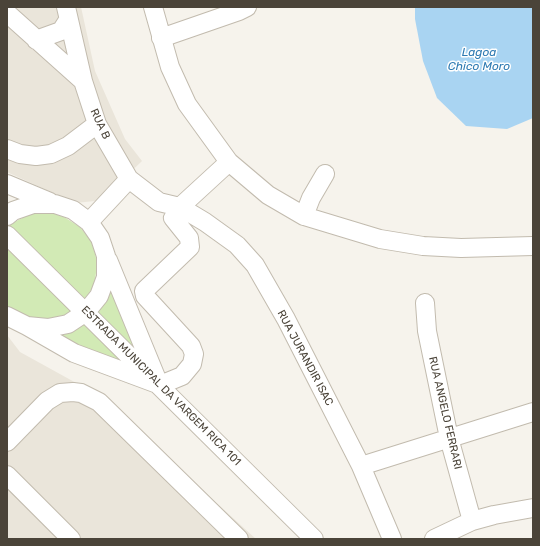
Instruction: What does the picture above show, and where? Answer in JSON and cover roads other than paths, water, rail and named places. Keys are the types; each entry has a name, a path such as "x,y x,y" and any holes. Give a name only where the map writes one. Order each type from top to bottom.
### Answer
{"street":[{"path":"153,7 170,67 187,104 229,162 268,195 304,216 380,239 423,246 461,248 533,246"},
{"path":"161,38 247,7"},
{"path":"7,13 83,81"},
{"path":"36,40 61,31 67,13"},
{"name":"RUA B","path":"67,13 83,81 97,124 129,179 159,202 180,207"},
{"path":"7,149 36,156 51,154 68,146 97,124"},
{"path":"15,324 74,353 160,385 182,376 192,364 194,354 192,346 145,296 144,291 190,247 189,238 173,218 180,207 229,162"},
{"path":"304,216 311,198 325,174"},
{"path":"89,222 129,179"},
{"path":"7,184 54,204 73,210 89,222 100,238 106,256 160,385"},
{"path":"7,216 13,211 33,204 54,204"},
{"name":"RUA JURANDIR ISAC","path":"180,207 205,222 237,245 254,264 286,319 361,466 392,539"},
{"name":"ESTRADA MUNICIPAL DA VARGEM RICA 101","path":"7,235 314,539"},
{"path":"15,324 48,328 68,324 86,312 99,296 106,277 106,256"},
{"name":"RUA ANGELO FERRARI","path":"425,303 427,331 448,438 472,521"},
{"path":"7,442 47,401 60,393 73,392 99,402 239,539"},
{"path":"361,466 533,412"},
{"path":"7,475 71,539"},
{"path":"434,539 472,521 494,515 533,508"}],"water":[{"name":"Lagoa Chico Moro","path":"415,7 533,7 533,118 507,129 466,126 437,98 423,61 415,19"}]}
